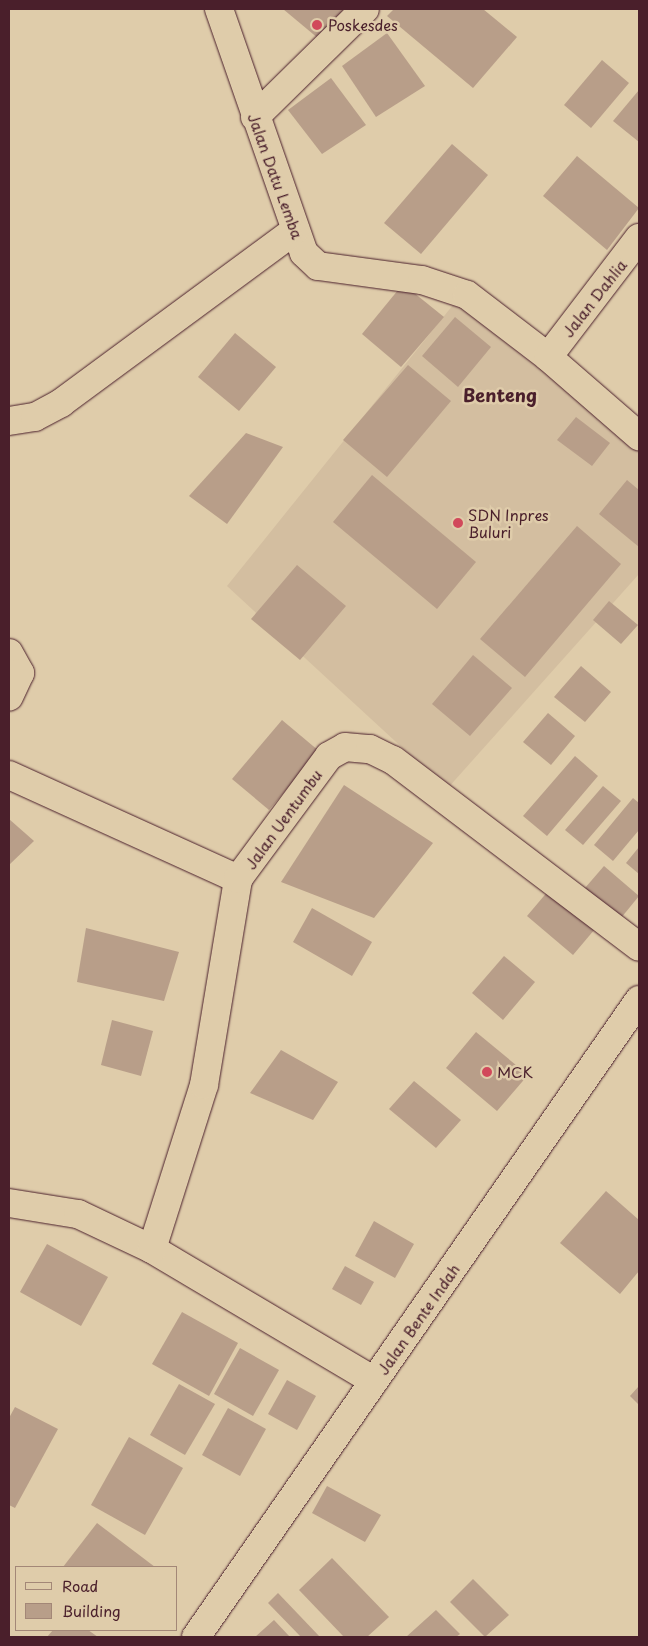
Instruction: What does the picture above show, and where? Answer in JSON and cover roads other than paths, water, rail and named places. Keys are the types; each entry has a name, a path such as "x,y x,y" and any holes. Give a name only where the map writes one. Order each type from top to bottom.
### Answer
{"street":[{"name":"Jalan Datu Lemba","path":"219,9 294,231 304,253 318,266 444,285 467,295 548,357 639,436"},
{"path":"255,116 365,9"},
{"path":"9,421 35,417 61,403 294,231"},
{"name":"Jalan Dahlia","path":"548,357 639,238"},
{"path":"9,653 20,673 9,697"},
{"name":"Jalan Uentumbu","path":"152,1249 204,1085 238,879 329,756 345,747 370,749 394,760 639,947"},
{"path":"9,775 238,879"},
{"name":"Jalan Bente Indah","path":"196,1637 639,1000"},
{"path":"9,1203 78,1214 152,1249 374,1381"}],"place":[{"name":"Poskesdes","path":"317,25"},
{"name":"SDN Inpres Buluri","path":"458,523"},
{"name":"MCK","path":"487,1072"}],"district":[{"name":"Benteng","path":"500,395"}]}
